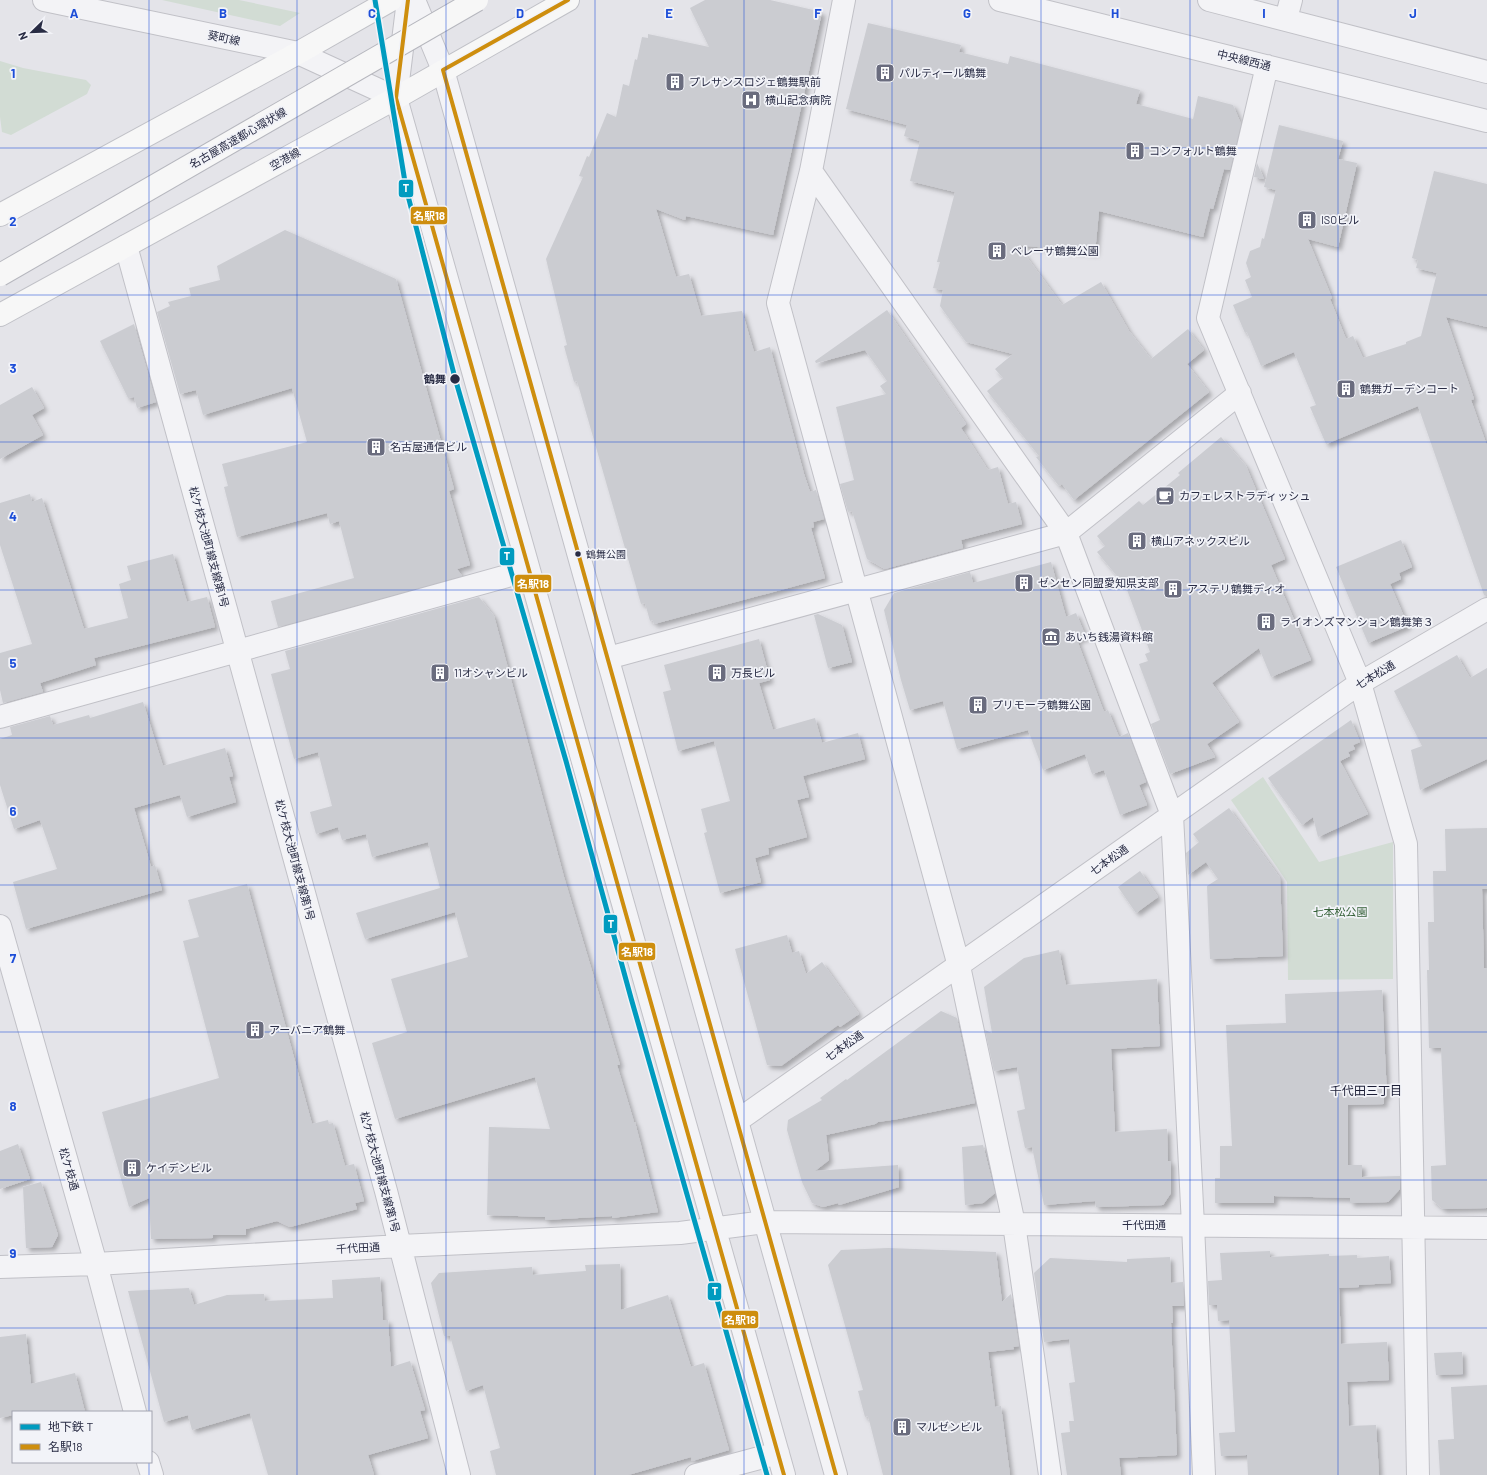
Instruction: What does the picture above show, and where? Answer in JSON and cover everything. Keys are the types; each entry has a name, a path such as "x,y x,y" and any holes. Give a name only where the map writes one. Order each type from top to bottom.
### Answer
{"main road":[{"path":"0,215 298,53 391,0"},
{"name":"名古屋高速都心環状線","path":"0,275 477,0"},
{"name":"空港線","path":"0,315 396,98 442,70 568,0"}],"street":[{"name":"葵町線","path":"44,0 298,53 396,98"},
{"path":"408,0 396,98 784,1475"},
{"path":"414,0 442,70 836,1475"},
{"path":"844,0 811,171 778,303 959,966 1014,1224 1050,1475"},
{"name":"中央線西通","path":"1000,0 1487,120"},
{"path":"1209,0 1289,10 1487,72"},
{"path":"1267,66 1208,318 1360,683 1406,844 1418,1475"},
{"path":"811,171 1066,533 1172,815 1194,1225 1204,1475"},
{"name":"松ケ枝大池町線支線第1号","path":"126,246 400,1246 459,1475"},
{"path":"608,658 1066,533 1240,393"},
{"path":"0,717 529,570"},
{"name":"七本松通","path":"737,1121 1360,683 1487,609"},
{"name":"松ケ枝通","path":"0,926 96,1264 135,1411"},
{"name":"千代田通","path":"0,1268 672,1233 715,1230 765,1222 1487,1228"},
{"path":"696,1475 778,1453"},
{"path":"148,1463 152,1475"}],"green space":[{"path":"162,0 239,0 300,13 280,26"},
{"path":"0,61 23,68 86,80 91,85 87,94 11,135 2,132 0,117"},
{"name":"七本松公園","path":"1263,777 1319,862 1393,842 1393,979 1288,980 1287,882 1231,800"}],"building":[{"path":"705,0 770,0 822,12 773,235 686,216 685,220 656,209 676,277 689,274 701,316 742,311 754,352 770,347 804,474 810,492 816,490 824,519 813,522 814,527 811,528 825,578 654,624 653,620 650,621 645,603 641,604 577,381 574,382 564,346 567,345 546,259 583,177 579,176 587,156 589,157 607,113 616,117 623,84 629,86 642,37 648,38 648,34 709,47 690,8"},
{"path":"868,23 961,45 959,52 1008,64 1010,56 1140,90 1136,104 1193,119 1198,96 1233,105 1241,124 1230,170 1224,169 1213,209 1210,208 1203,237 1099,211 1095,253 1018,245 1062,305 1101,282 1129,331 1151,359 1188,329 1204,350 1187,364 1209,392 1074,500 1062,484 1059,486 1036,457 1039,456 987,391 1003,378 995,369 1013,354 966,342 940,306 943,290 933,288 940,262 937,262 955,192 910,181 920,141 904,136 907,125 846,109"},
{"path":"1279,125 1343,141 1338,159 1357,163 1338,247 1308,239 1332,298 1330,299 1346,339 1353,336 1363,358 1406,344 1406,342 1421,336 1437,273 1416,268 1418,260 1412,258 1434,171 1487,184 1487,327 1446,317 1474,399 1471,400 1487,446 1487,595 1484,595 1418,406 1326,444 1310,407 1316,405 1294,352 1261,366 1247,332 1245,333 1233,305 1252,297 1245,280 1251,277 1246,263 1250,251 1260,247 1262,238 1264,239 1276,190 1264,187"},
{"path":"1257,163 1264,179 1254,177"},
{"path":"285,230 396,279 454,489 449,491 470,565 457,569 462,576 278,627 271,601 354,578 339,521 330,524 327,513 237,537 224,487 228,486 222,464 307,442 292,388 203,415 196,390 180,394 157,312 170,306 168,302 191,296 189,288 220,280 217,266"},
{"path":"887,310 966,424 961,428 988,470 998,467 1008,504 1016,502 1022,524 961,540 963,548 885,569 867,559 852,511 848,512 840,484 854,480 836,407 886,394 880,386 887,381 865,350 816,363 815,361"},
{"path":"134,324 156,402 137,408 134,397 128,398 100,341"},
{"path":"32,387 44,408 32,415 43,435 0,459 0,405"},
{"path":"1221,437 1246,466 1285,559 1271,565 1311,660 1271,677 1259,648 1212,683 1239,722 1207,744 1215,757 1170,774 1151,724 1160,720 1139,664 1148,661 1145,654 1150,652 1126,587 1097,552 1105,546 1097,536 1139,501 1143,505 1180,475 1178,473"},
{"path":"30,494 32,502 42,498 84,629 128,618 119,584 131,580 127,566 173,554 187,602 207,597 215,627 94,658 96,665 40,683 43,692 3,703 0,690 0,653 32,644 0,545 0,503"},
{"path":"1401,540 1412,567 1399,573 1401,579 1390,584 1408,626 1368,643 1336,567"},
{"path":"1051,562 1066,617 1076,613 1086,637 1077,640 1104,712 1108,710 1119,737 1128,733 1146,782 1139,785 1147,805 1120,815 1104,770 1092,774 1085,754 1043,770 1028,730 957,749 943,701 910,710 901,680 884,610 894,593 970,572 973,583"},
{"path":"479,597 494,616 564,877 620,1065 617,1065 635,1122 658,1212 612,1218 612,1216 545,1220 545,1217 487,1215 489,1127 550,1129 535,1077 395,1119 372,1043 407,1032 391,979 468,957 455,912 365,939 356,913 440,888 428,842 372,857 366,834 342,840 338,827 316,834 310,812 332,806 318,752 294,759 271,674 290,669 285,651"},
{"path":"818,614 842,625 852,662 828,668 814,615"},
{"path":"759,639 770,680 759,683 773,730 815,718 822,743 858,733 865,759 803,776 809,797 797,800 807,837 768,848 769,854 755,858 761,882 720,893 704,833 707,832 701,809 730,801 714,741 678,751 663,692 671,690 664,665"},
{"path":"1457,655 1470,678 1487,668 1487,759 1420,790 1411,750 1422,746 1394,691"},
{"path":"143,702 163,766 225,748 233,776 229,777 236,802 187,817 180,795 134,808 151,867 155,865 162,890 26,929 13,882 57,869 40,820 14,829 0,785 0,739 12,735 10,727 50,716 53,725 89,715 90,718"},
{"path":"1351,720 1360,742 1353,745 1355,749 1348,752 1350,756 1340,761 1368,814 1318,837 1313,817 1302,825 1268,778"},
{"path":"1229,808 1280,878 1283,956 1210,959 1207,886 1218,879 1206,862 1188,875 1186,853 1199,842 1193,834"},
{"path":"1487,828 1487,889 1482,889 1484,968 1487,968 1487,1208 1443,1209 1432,1200 1431,1166 1446,1165 1441,1048 1429,1048 1427,970 1429,970 1428,922 1434,922 1433,871 1446,871 1445,829"},
{"path":"1140,871 1158,897 1136,913 1118,887"},
{"path":"247,884 312,1124 328,1120 329,1124 333,1123 345,1166 354,1164 364,1201 355,1203 357,1209 290,1227 277,1221 246,1229 246,1235 213,1235 213,1238 151,1239 149,1198 129,1207 102,1112 219,1078 183,941 199,937 188,900"},
{"path":"787,935 792,953 799,951 806,974 822,962 859,1014 840,1027 838,1025 781,1066 767,1065 735,949"},
{"path":"1059,950 1066,985 1157,979 1160,1046 1111,1049 1115,1132 1167,1129 1168,1161 1171,1161 1171,1193 1163,1205 1096,1207 1095,1201 1044,1205 1032,1147 1025,1148 1017,1111 1025,1109 1017,1067 994,1071 985,1030 992,1033 984,987 1024,958"},
{"path":"1382,990 1387,1096 1384,1096 1384,1104 1348,1105 1348,1165 1362,1165 1362,1177 1400,1176 1400,1189 1388,1202 1350,1203 1350,1198 1274,1196 1274,1203 1215,1203 1215,1178 1220,1178 1220,1146 1232,1146 1226,1025 1286,1023 1285,994"},
{"path":"941,1011 957,1018 975,1103 878,1122 875,1124 826,1135 829,1160 815,1171 898,1165 899,1187 839,1205 838,1203 823,1207 812,1203 802,1182 787,1130 788,1120 822,1100 820,1098"},
{"path":"18,1144 30,1179 0,1189 0,1151"},
{"path":"983,1145 995,1193 983,1203 965,1205 962,1147"},
{"path":"41,1182 58,1235 52,1247 26,1248 23,1187"},
{"path":"888,1248 996,1252 1002,1302 1011,1294 1019,1346 1013,1347 1014,1349 988,1352 995,1407 1001,1406 1010,1475 883,1475 868,1416 865,1417 858,1391 863,1390 828,1265 841,1250"},
{"path":"1270,1251 1270,1257 1329,1254 1329,1256 1357,1255 1357,1258 1389,1256 1391,1283 1339,1288 1341,1344 1387,1342 1389,1380 1347,1382 1349,1426 1376,1425 1379,1475 1248,1475 1247,1455 1221,1456 1219,1433 1235,1432 1229,1320 1218,1321 1217,1305 1209,1305 1208,1281 1222,1280 1220,1253"},
{"path":"1170,1257 1171,1283 1183,1282 1184,1306 1172,1306 1173,1323 1171,1323 1177,1455 1119,1458 1121,1475 1067,1475 1061,1433 1070,1432 1069,1421 1074,1421 1069,1383 1075,1382 1069,1339 1044,1342 1034,1273 1050,1258 1127,1262 1127,1259"},
{"path":"620,1264 621,1310 668,1295 691,1367 704,1363 729,1450 692,1461 691,1457 628,1475 496,1475 490,1451 500,1448 483,1385 466,1391 450,1336 444,1336 431,1283 439,1273 532,1267 533,1275 586,1271 585,1265"},
{"path":"380,1277 383,1320 388,1320 391,1367 410,1361 425,1410 420,1411 428,1438 368,1455 374,1475 268,1475 250,1413 192,1430 188,1415 164,1422 128,1291 189,1288 194,1305 227,1295 264,1294 265,1301 333,1298 332,1280"},
{"path":"26,1334 31,1384 75,1373 85,1411 12,1411 12,1415 0,1418 0,1337"},
{"path":"1462,1352 1463,1374 1436,1375 1434,1353"},
{"path":"1487,1385 1487,1475 1440,1475 1438,1440 1454,1439 1451,1387"}],"metro line":[{"name":"T","path":"375,0 406,188 455,378 566,761 631,998 767,1475"}],"transit line":[{"name":"名駅18","path":"408,0 396,98 784,1475"},
{"name":"名駅18","path":"568,0 443,70 836,1475"}],"place":[{"name":"パルティール鶴舞","path":"885,73"},
{"name":"プレサンスロジェ鶴舞駅前","path":"675,82"},
{"name":"横山記念病院","path":"751,100"},
{"name":"コンフォルト鶴舞","path":"1135,151"},
{"name":"ISOビル","path":"1307,220"},
{"name":"ベレーサ鶴舞公園","path":"997,251"},
{"name":"鶴舞","path":"455,379"},
{"name":"鶴舞ガーデンコート","path":"1346,389"},
{"name":"名古屋通信ビル","path":"376,447"},
{"name":"カフェレストラディッシュ","path":"1165,496"},
{"name":"横山アネックスビル","path":"1137,541"},
{"name":"鶴舞公園","path":"578,554"},
{"name":"ゼンセン同盟愛知県支部","path":"1024,583"},
{"name":"アステリ鶴舞ディオ","path":"1173,589"},
{"name":"ライオンズマンション鶴舞第３","path":"1266,622"},
{"name":"あいち銭湯資料館","path":"1051,637"},
{"name":"11オシャンビル","path":"440,673"},
{"name":"万長ビル","path":"717,673"},
{"name":"プリモーラ鶴舞公園","path":"978,705"},
{"name":"アーバニア鶴舞","path":"255,1030"},
{"name":"ケイデンビル","path":"132,1168"},
{"name":"マルゼンビル","path":"902,1427"}],"district":[{"name":"千代田三丁目","path":"1366,1091"}]}
